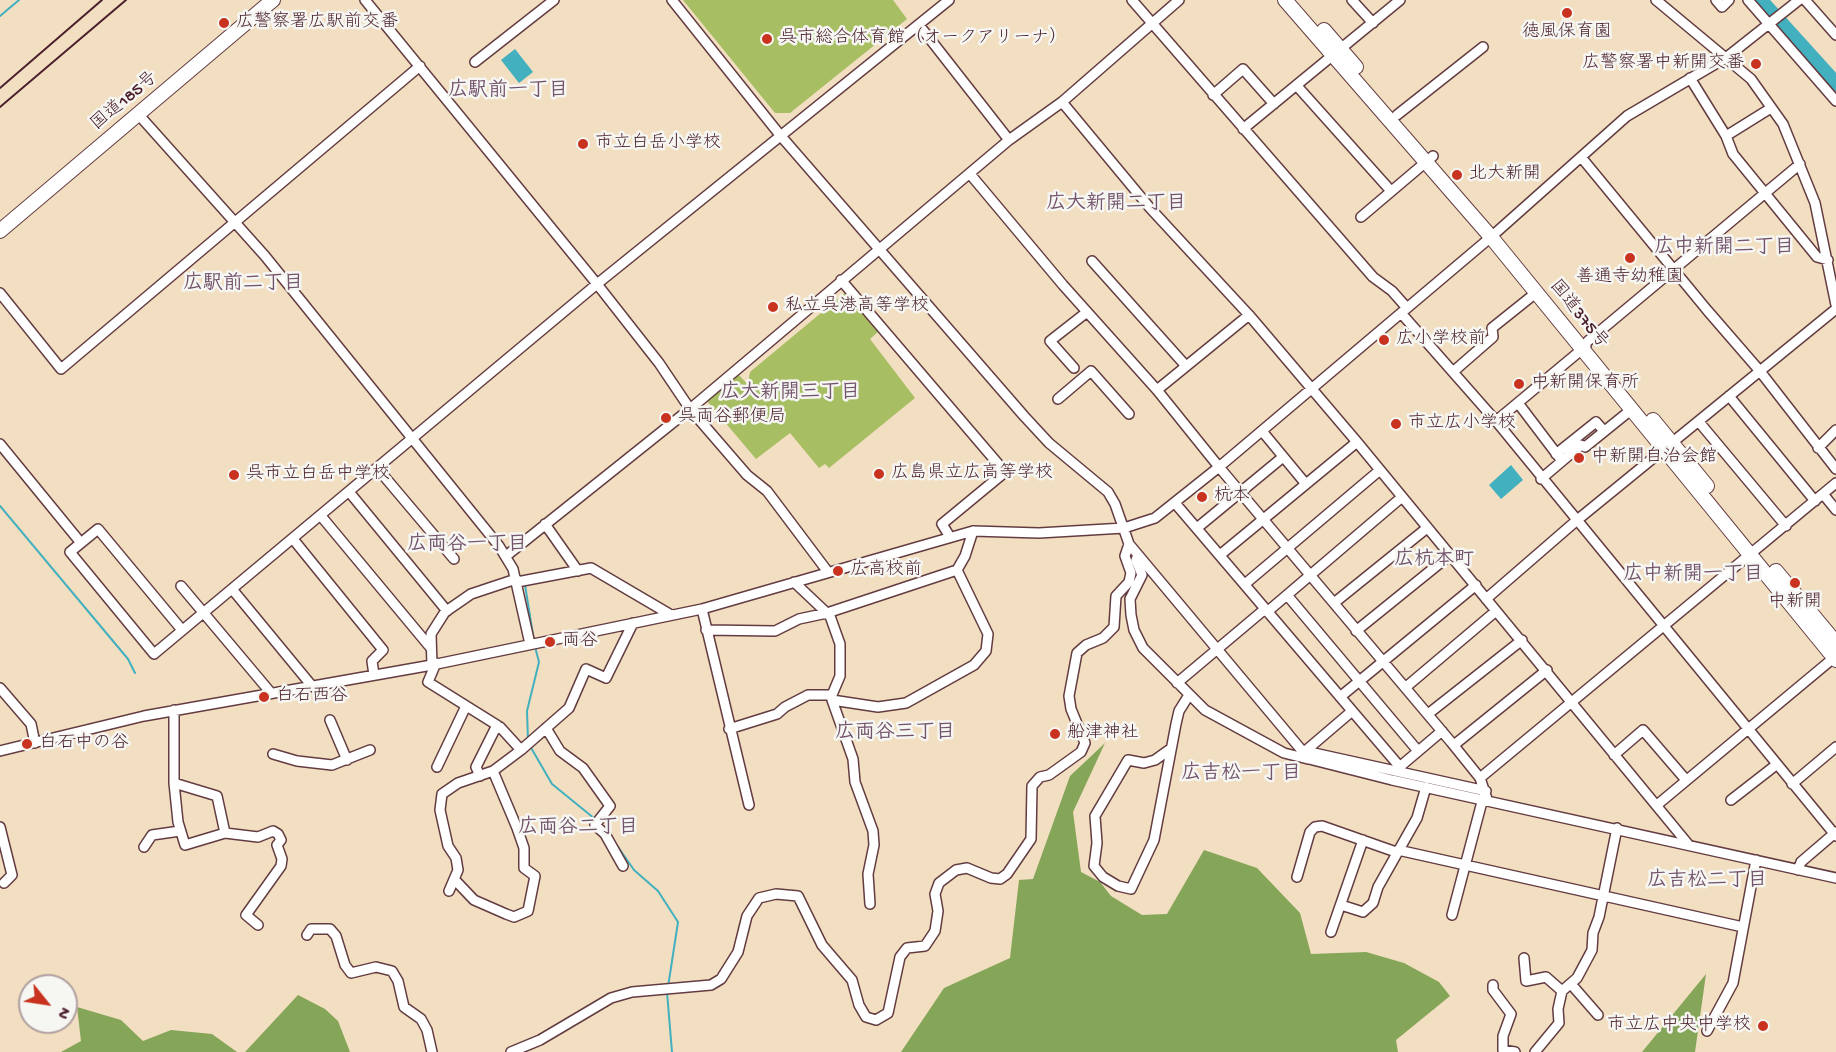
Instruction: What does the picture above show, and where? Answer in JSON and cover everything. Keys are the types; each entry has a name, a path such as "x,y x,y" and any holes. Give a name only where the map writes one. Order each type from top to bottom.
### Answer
{"highway":[{"name":"国道185号","path":"0,231 273,0"},
{"name":"国道375号","path":"1285,0 1397,115 1429,159"},
{"name":"国道375号","path":"1297,0 1337,53 1495,233 1587,344 1755,552 1835,658"},
{"name":"国道375号","path":"1495,233 1537,292 1587,344 1632,409 1669,447"},
{"name":"国道375号","path":"1755,552 1836,643"}],"street":[{"path":"365,0 597,284 659,363 690,409 747,475 767,491 828,572"},
{"path":"475,62 554,0"},
{"path":"672,0 780,135 1024,416 1049,443 1108,492 1129,544 1306,754"},
{"path":"182,630 98,529 70,552 154,654 350,493 597,284 949,0"},
{"path":"1132,0 1373,277 1392,291 1404,311 1835,834 1801,862 1798,870"},
{"path":"506,556 690,409 1009,140 1062,102 1179,0"},
{"path":"1353,0 1373,23"},
{"path":"1243,129 1400,0"},
{"path":"1486,599 1576,521 1669,447 1836,307 1815,203 1783,124 1751,79 1656,0"},
{"path":"1716,0 1722,7 1729,0"},
{"path":"1748,0 1774,21 1836,101"},
{"path":"0,751 174,710 434,664 702,609 973,531 1039,533 1124,528 1155,518 1404,311 1628,116 1727,57 1799,0"},
{"path":"1806,0 1836,35"},
{"path":"919,25 1009,140"},
{"path":"1397,115 1483,47"},
{"path":"0,293 61,369 420,66"},
{"path":"1213,95 1243,69 1274,104"},
{"path":"1690,78 1726,136 1733,154 1817,257 1828,260"},
{"path":"1297,86 1391,191"},
{"path":"1062,102 1150,208 1249,315 1357,442 1689,844"},
{"path":"1726,136 1771,108"},
{"path":"138,114 234,222 397,418 412,441 506,556 516,580 530,644"},
{"path":"1581,157 1760,370 1836,469"},
{"path":"1361,217 1429,159"},
{"path":"1496,422 1673,269 1800,164"},
{"path":"970,174 1087,312 1157,390 1262,519 1406,687 1480,778 1485,796 1452,915"},
{"path":"1092,261 1186,366"},
{"path":"841,280 1005,472 942,524 950,537"},
{"path":"1454,371 1493,337 1492,328 1537,292"},
{"path":"1074,368 1050,342 1087,312"},
{"path":"1157,390 1249,315"},
{"path":"1058,399 1091,372 1129,414"},
{"path":"1729,396 1815,501"},
{"path":"1518,403 1559,457"},
{"path":"1542,479 1559,457 1581,445 1585,447 1632,409"},
{"path":"1699,422 1786,526"},
{"path":"1818,448 1836,430"},
{"path":"1262,431 1305,483"},
{"path":"1220,555 1357,442"},
{"path":"0,444 81,543"},
{"path":"1197,528 1283,457"},
{"path":"378,469 454,559"},
{"path":"1245,584 1286,546 1380,470"},
{"path":"1480,778 1574,703 1836,483"},
{"path":"350,493 447,611"},
{"path":"1823,494 1836,510"},
{"path":"1178,683 1217,649 1287,595 1402,497"},
{"path":"1175,503 1340,697 1396,773 1426,787 1485,796"},
{"path":"321,516 430,648"},
{"path":"545,524 578,571"},
{"path":"1334,603 1427,528"},
{"path":"729,729 777,714 785,706 808,695 832,697 878,707 906,703 974,665 986,651 988,634 957,570 973,531"},
{"path":"293,539 383,650 372,661 374,675"},
{"path":"511,1052 540,1040 611,998 632,992 711,985 721,979 738,952 747,916 759,898 776,894 798,896 822,945 852,980 859,1005 866,1017 876,1020 888,1013 900,957 907,948 925,946 934,931 938,911 935,894 939,883 956,870 968,868 991,878 1000,879 1007,874 1031,839 1032,786 1040,777 1049,775 1081,752 1085,743 1071,709 1069,696 1077,653 1086,645 1103,638 1114,627 1116,596 1130,582 1131,573 1125,556 1129,544"},
{"path":"1138,555 1136,560 1142,574 1141,580 1130,599 1134,630 1143,648 1205,710 1284,753 1306,754 1396,773 1617,828 1836,878"},
{"path":"1356,631 1450,555"},
{"path":"521,750 497,725 428,682 434,664 430,648 431,634 447,611 471,594 516,580 591,568 671,615"},
{"path":"706,630 776,631 799,619 827,613 957,570"},
{"path":"794,582 827,613 840,644 840,676 832,697 853,759 855,782 873,831 874,845 868,874 870,904"},
{"path":"1340,697 1476,585"},
{"path":"181,586 271,693"},
{"path":"232,589 312,686"},
{"path":"1287,595 1418,751"},
{"path":"702,609 749,805"},
{"path":"1406,687 1496,611"},
{"path":"449,891 458,870 456,858 448,846 445,835 440,810 442,794 458,783 493,771 521,750 569,708 586,669 606,678 633,623"},
{"path":"1428,714 1522,640"},
{"path":"1657,805 1835,658"},
{"path":"1454,745 1547,670"},
{"path":"0,688 31,724 35,743"},
{"path":"1169,750 1155,760 1144,763 1128,760 1095,816 1097,843 1094,866 1103,877 1118,886 1131,889 1154,840 1169,750 1179,711 1189,694"},
{"path":"437,767 466,706"},
{"path":"174,710 174,783 180,831 185,845 225,833 258,837 273,831 278,834 280,840 277,845 282,859 281,866 246,915 258,925"},
{"path":"1306,754 1352,712"},
{"path":"330,720 347,760"},
{"path":"480,776 476,767 497,725"},
{"path":"546,728 560,751 583,768 610,806 595,825 605,834 623,866"},
{"path":"1614,755 1643,730 1686,780"},
{"path":"1396,773 1442,731"},
{"path":"1792,783 1836,747"},
{"path":"273,754 320,765 332,765 370,750"},
{"path":"1731,800 1776,765"},
{"path":"454,879 474,900 514,918 528,911 535,876 524,868 524,848 493,771"},
{"path":"174,783 217,796 225,833"},
{"path":"1341,905 1363,912 1373,903 1378,887 1397,851 1418,818 1426,787"},
{"path":"1297,877 1310,832 1315,827 1322,826 1397,851 1743,927"},
{"path":"0,827 12,875 4,883"},
{"path":"1535,1052 1559,1023 1558,1009 1562,992 1577,978 1592,950 1593,933 1604,896 1617,828"},
{"path":"144,846 152,835 180,831"},
{"path":"1331,932 1364,840"},
{"path":"1707,1031 1733,983 1756,860"},
{"path":"307,935 311,929 330,929 336,936 345,965 351,973 376,967 392,971 398,981 404,1007 421,1019 427,1030 432,1052"},
{"path":"1524,958 1526,981 1546,977 1562,992"},
{"path":"1571,984 1598,1015"},
{"path":"1493,985 1493,990 1511,1014 1503,1036 1503,1050 1515,1052"}],"green space":[{"path":"683,0 893,0 907,19 790,113 775,113"},
{"path":"845,293 880,330 870,339 915,398 829,468 825,464 819,468 790,433 756,459 707,401 738,374 765,403 748,383 750,372"},
{"path":"1105,743 1073,812 1081,872 1100,882 1111,896 1142,915 1167,914 1204,850 1257,868 1300,913 1311,954 1366,952 1404,963 1439,982 1450,996 1396,1040 1398,1052 901,1052 944,988 1010,958 1019,880 1033,879 1070,776"},
{"path":"1706,974 1695,1052 1642,1052"},
{"path":"298,995 325,1009 338,1021 350,1052 245,1052"},
{"path":"78,1007 121,1020 143,1041 171,1030 212,1034 237,1052 61,1052 81,1041"}],"water":[{"path":"515,49 533,72 519,83 501,60"},
{"path":"1511,465 1523,480 1501,499 1489,485"}],"waterway":[{"path":"0,16 19,0"},
{"path":"1760,0 1836,84"},
{"path":"0,506 128,659 135,673"},
{"path":"525,585 534,641"},
{"path":"528,741 527,711 539,662 535,647"},
{"path":"530,746 552,784 595,819"},
{"path":"616,844 634,870 658,891 678,922 668,987"},
{"path":"667,992 672,1052"}],"railway":[{"path":"0,88 102,0"},
{"path":"0,107 126,0"}],"place":[{"name":"徳風保育園","path":"1567,13"},
{"name":"広警察署広駅前交番","path":"224,23"},
{"name":"呉市総合体育館（オークアリーナ）","path":"767,39"},
{"name":"広警察署中新開交番","path":"1756,64"},
{"name":"市立白岳小学校","path":"583,144"},
{"name":"北大新開","path":"1457,175"},
{"name":"善通寺幼稚園","path":"1630,258"},
{"name":"私立呉港高等学校","path":"773,307"},
{"name":"広小学校前","path":"1384,340"},
{"name":"中新開保育所","path":"1519,384"},
{"name":"呉両谷郵便局","path":"666,418"},
{"name":"市立広小学校","path":"1396,424"},
{"name":"中新開自治会館","path":"1579,458"},
{"name":"広島県立広高等学校","path":"879,474"},
{"name":"呉市立白岳中学校","path":"234,475"},
{"name":"杭本","path":"1202,497"},
{"name":"広高校前","path":"838,571"},
{"name":"中新開","path":"1795,583"},
{"name":"両谷","path":"550,642"},
{"name":"白石西谷","path":"264,697"},
{"name":"船津神社","path":"1055,734"},
{"name":"白石中の谷","path":"27,744"},
{"name":"市立広中央中学校","path":"1763,1026"}],"district":[{"name":"広駅前一丁目","path":"508,92"},
{"name":"広大新開二丁目","path":"1116,205"},
{"name":"広中新開二丁目","path":"1724,249"},
{"name":"広駅前二丁目","path":"243,285"},
{"name":"広大新開三丁目","path":"790,394"},
{"name":"広両谷一丁目","path":"467,546"},
{"name":"広杭本町","path":"1434,561"},
{"name":"広中新開一丁目","path":"1693,576"},
{"name":"広両谷三丁目","path":"895,734"},
{"name":"広吉松一丁目","path":"1241,775"},
{"name":"広両谷二丁目","path":"578,829"},
{"name":"広吉松二丁目","path":"1707,882"}]}
